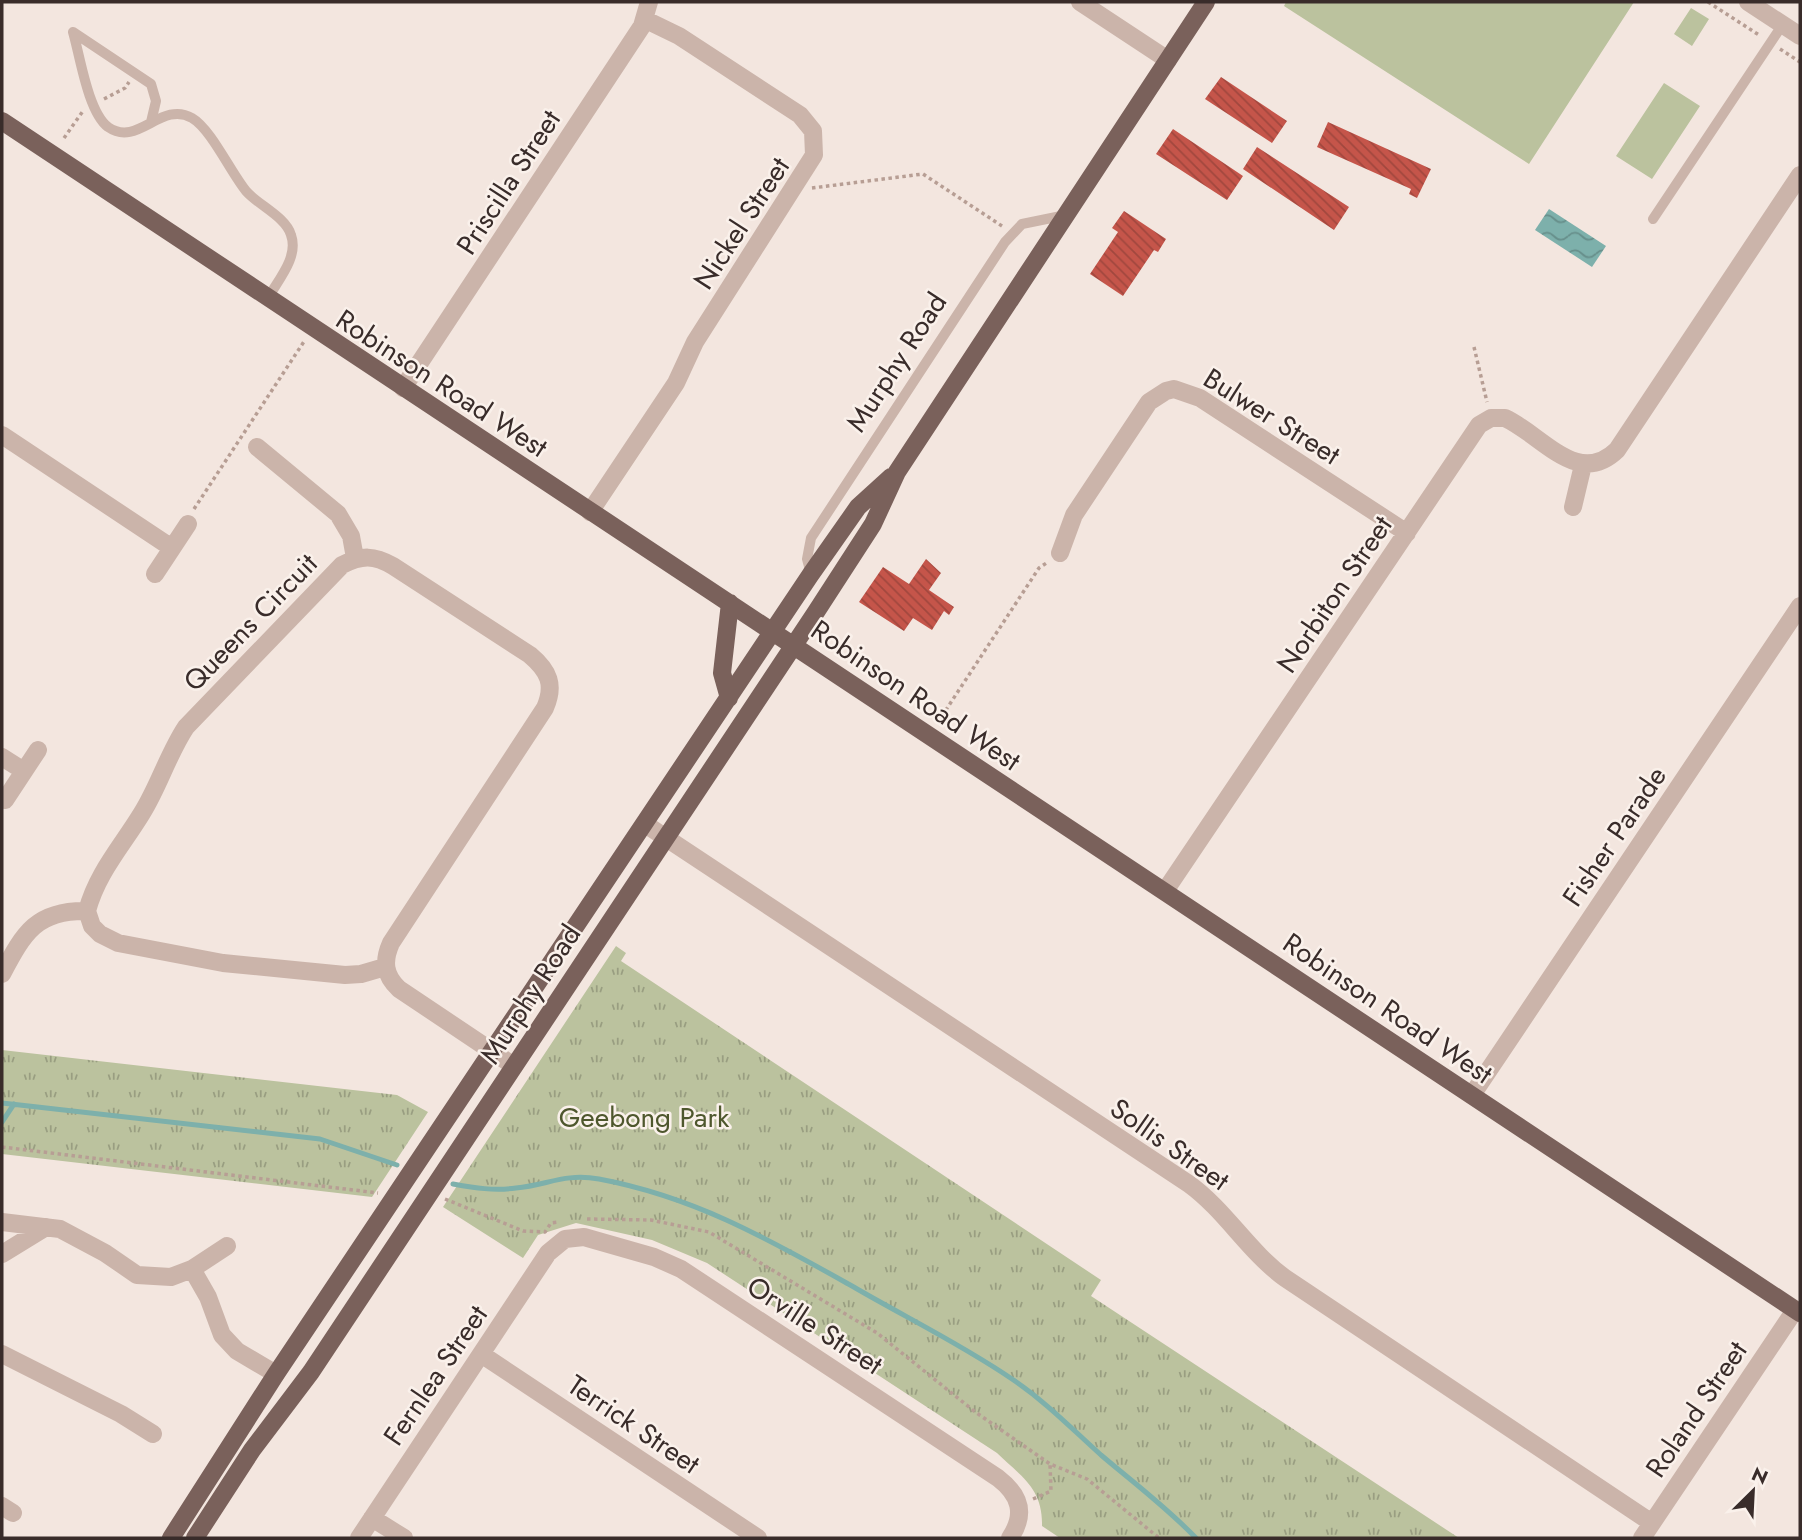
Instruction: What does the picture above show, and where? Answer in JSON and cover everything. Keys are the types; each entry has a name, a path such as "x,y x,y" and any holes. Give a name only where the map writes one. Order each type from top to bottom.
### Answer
{"main road":[{"name":"Murphy Road","path":"195,1538 252,1450 311,1372 873,524 897,472 1206,2"},
{"name":"Robinson Road West","path":"2,121 1798,1311"},
{"name":"Murphy Road","path":"171,1538 276,1374 811,574 858,507 897,472"},
{"path":"729,698 722,673 730,603"}],"street":[{"name":"Priscilla Street","path":"403,388 646,20 649,2"},
{"path":"1080,2 1168,60"},
{"path":"1748,2 1800,36"},
{"name":"Nickel Street","path":"590,512 676,383 695,342 814,155 815,138 807,122 679,36 646,20"},
{"path":"1491,418 1513,422 1583,465 1599,464 1617,450 1800,175"},
{"name":"Bulwer Street","path":"1060,553 1074,515 1141,413 1158,395 1174,390 1200,398 1407,533"},
{"name":"Norbiton Street","path":"1165,891 1473,434 1484,420 1491,418"},
{"path":"2,435 172,548"},
{"path":"257,447 347,524 355,558"},
{"path":"1573,507 1583,465"},
{"path":"155,574 188,524"},
{"name":"Queens Circuit","path":"87,911 100,877 143,812 170,751 186,727 334,573 355,558 372,557 393,566 530,655 545,669 552,690 545,708 391,943 386,967"},
{"name":"Fisher Parade","path":"1472,1095 1800,606"},
{"path":"5,800 38,750"},
{"path":"2,757 24,771"},
{"name":"Sollis Street","path":"645,824 1189,1184 1221,1211 1254,1251 1276,1272 1647,1531"},
{"path":"2,974 34,926 47,915 58,911 87,911 92,926 100,934 118,943 223,963 345,975 386,967 399,989 514,1066"},
{"path":"2,1222 60,1230 94,1247 137,1275 171,1278 192,1269 227,1247"},
{"path":"2,1254 46,1227"},
{"name":"Orville Street","path":"558,1243 575,1237 598,1239 681,1269 998,1478 1013,1491 1020,1505"},
{"name":"Fernlea Street","path":"359,1538 558,1243"},
{"path":"192,1269 208,1297 222,1335 237,1351 276,1374"},
{"name":"Roland Street","path":"1647,1531 1798,1311"},
{"path":"2,1354 121,1414 153,1434"},
{"name":"Terrick Street","path":"481,1354 758,1538"},
{"path":"1010,1538 1019,1518 1020,1505"},
{"path":"372,1518 404,1538"}],"lane":[{"path":"1653,219 1783,24"},
{"path":"151,122 156,101 151,83 73,32 92,100 105,124 120,131 137,132 167,114 177,113 193,118 248,194 291,233 293,246 290,261 268,298"},
{"path":"1012,232 1031,221 1066,215"},
{"name":"Murphy Road","path":"811,574 807,559 811,538 1012,232"}],"path":[{"path":"1708,2 1800,62"},
{"path":"105,98 125,88 130,80"},
{"path":"64,138 78,117"},
{"path":"796,187 814,188 923,174 1012,232"},
{"path":"188,524 190,515 313,329"},
{"path":"1474,347 1491,418"},
{"path":"929,735 1039,568 1060,553"},
{"path":"2,1147 380,1194 386,1185 398,1193"},
{"path":"1020,1505 1051,1491 1050,1464"}],"green space":[{"path":"1286,2 1634,2 1529,164 1284,6"},
{"path":"1691,8 1709,19 1692,46 1674,34"},
{"path":"1664,83 1700,106 1652,179 1616,156"},
{"name":"Geebong Park","path":"616,946 626,953 621,961 1101,1280 1091,1296 1459,1538 1060,1538 1042,1526 1035,1493 997,1453 707,1263 652,1240 576,1223 538,1235 523,1258 443,1207"},
{"path":"2,1050 397,1095 428,1112 372,1197 2,1154"}],"water":[{"path":"1549,209 1606,246 1592,267 1535,230"}],"building":[{"path":"1221,77 1287,121 1272,143 1205,99"},
{"path":"1328,122 1431,169 1417,198 1409,194 1411,189 1317,147"},
{"path":"1173,129 1243,176 1227,200 1156,154"},
{"path":"1257,147 1349,207 1334,230 1243,169"},
{"path":"1124,211 1166,239 1158,252 1154,250 1123,296 1090,274 1118,232 1112,228"},
{"path":"926,559 941,573 929,590 954,607 949,615 944,611 932,630 913,618 904,631 859,602 883,567 909,584"}],"waterway":[{"path":"2,1103 320,1139 397,1165"},
{"path":"2,1122 14,1104"},
{"path":"453,1184 500,1189 527,1187 566,1178 599,1179 699,1208 760,1236 933,1331 1012,1379 1047,1406 1196,1538"}]}
